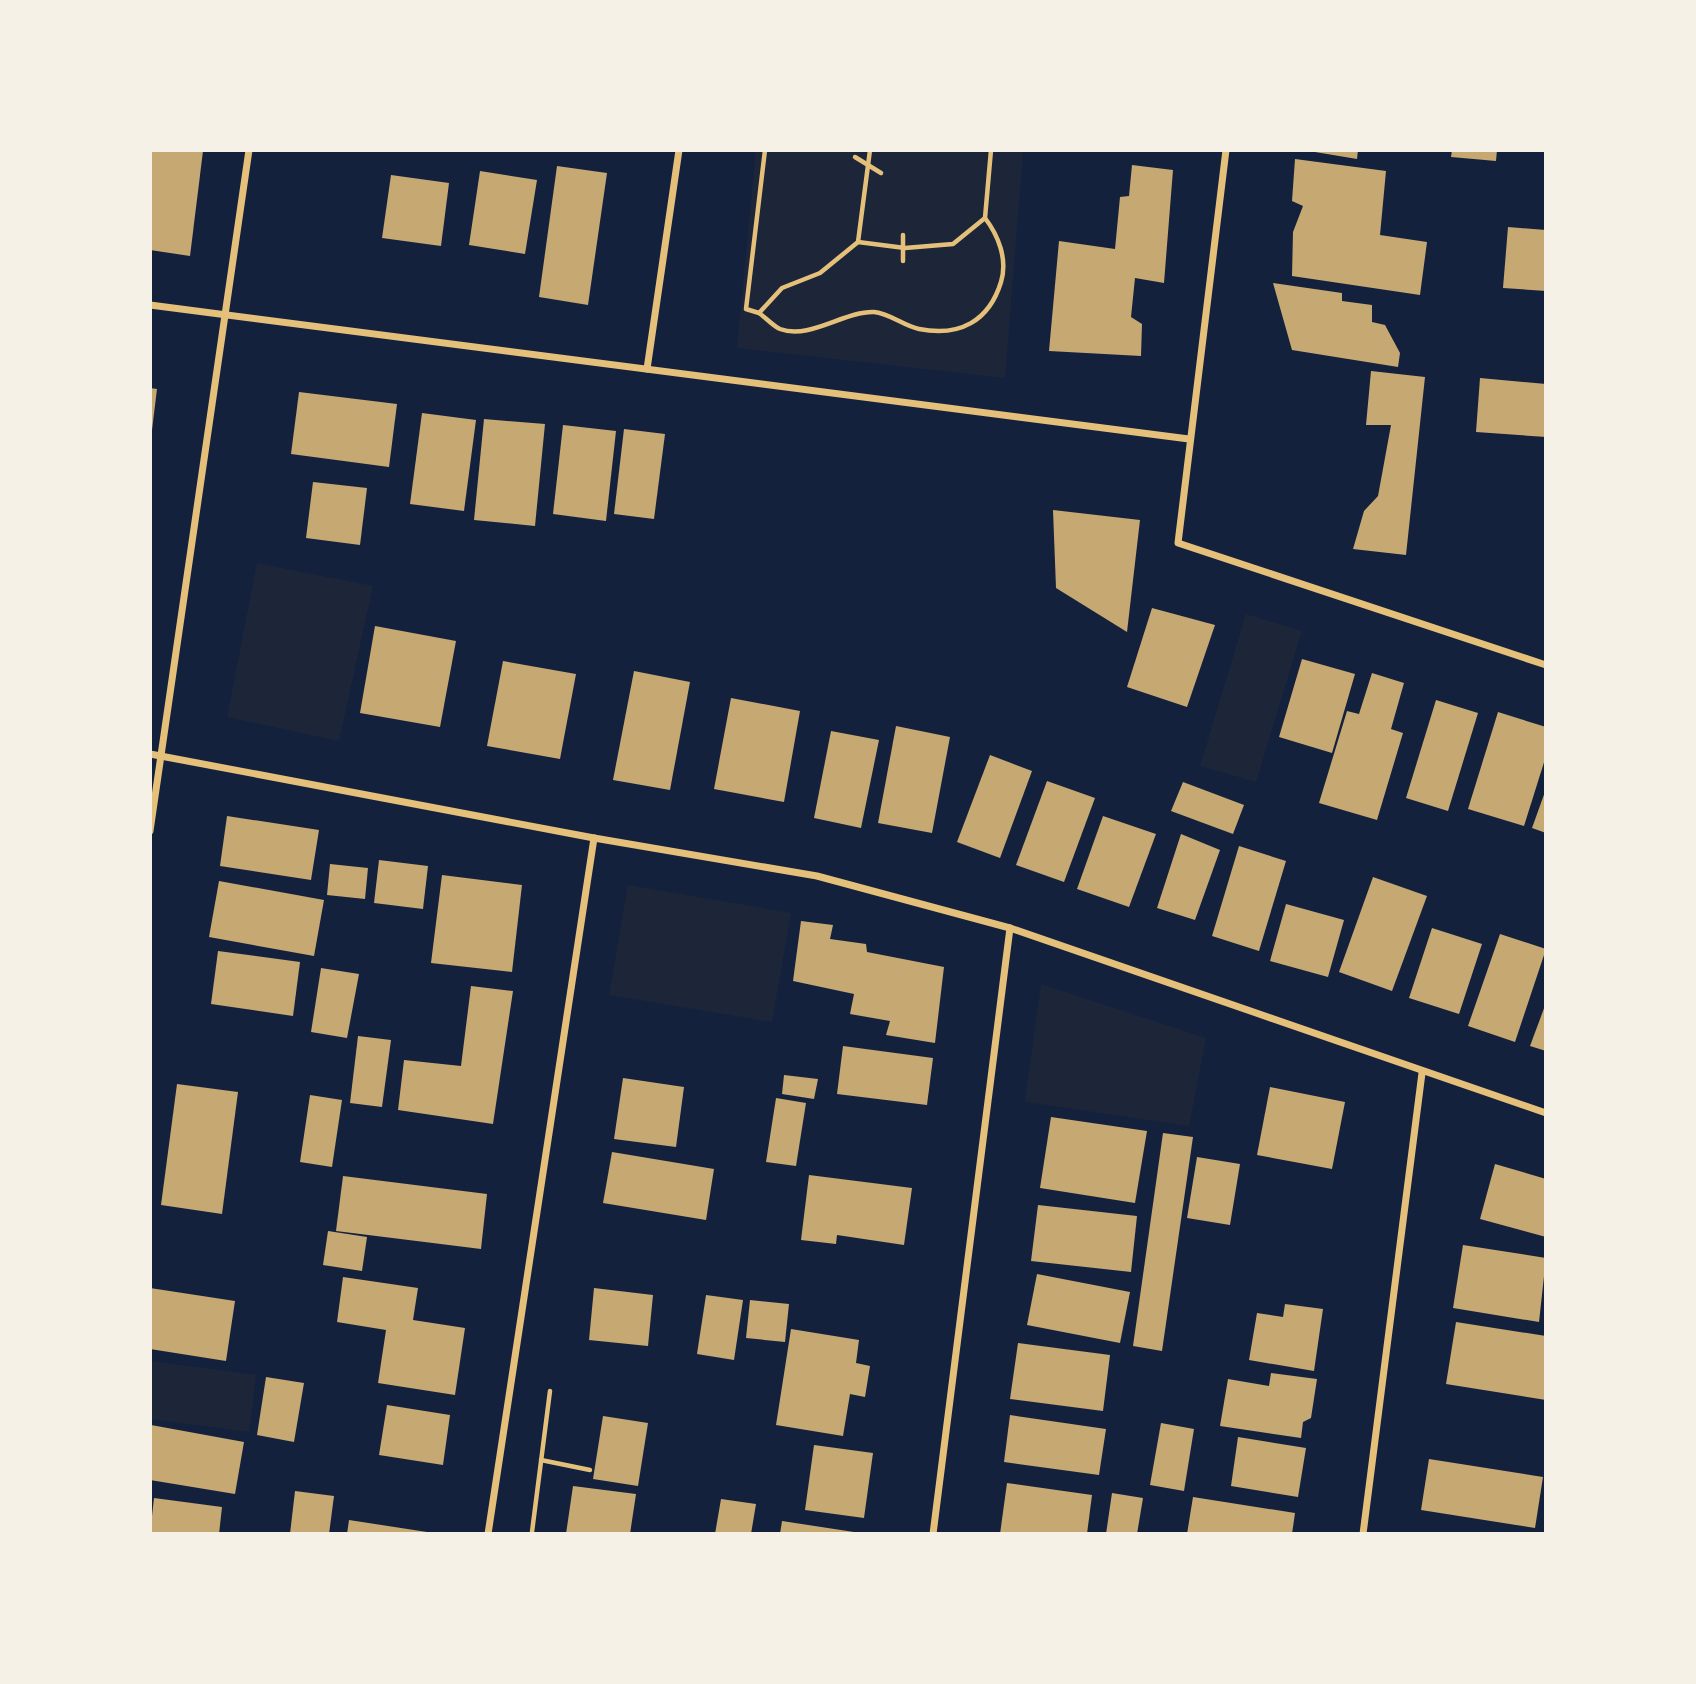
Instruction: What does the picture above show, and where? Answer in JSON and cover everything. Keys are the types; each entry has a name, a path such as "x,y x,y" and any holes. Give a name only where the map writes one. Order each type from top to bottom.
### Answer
{"street":[{"path":"150,831 249,150"},
{"path":"647,369 679,150"},
{"path":"1226,150 1178,542 1545,665"},
{"path":"150,305 1189,439"},
{"path":"150,754 594,838 817,876 1010,929 1422,1073 1545,1113"},
{"path":"488,1534 594,838"},
{"path":"933,1534 1010,929"},
{"path":"1363,1534 1422,1073"}],"path":[{"path":"765,150 746,309 759,313 780,329 806,330 842,317 875,312 919,329 964,329 994,305 1003,276 999,237 985,218 991,150"},
{"path":"759,313 782,288 820,273 859,242 870,150"},
{"path":"855,157 867,167 881,173"},
{"path":"859,242 905,248 953,244 985,218"},
{"path":"903,235 903,261"},
{"path":"532,1532 550,1391"},
{"path":"541,1460 590,1470"}],"shaded area":[{"path":"756,151 1023,151 1005,378 737,348"},
{"path":"257,563 373,586 339,741 227,717"},
{"path":"1246,614 1302,631 1256,782 1200,766"},
{"path":"628,885 791,913 772,1022 609,995"},
{"path":"1041,984 1206,1038 1189,1126 1025,1102"},
{"path":"151,1361 256,1375 249,1432 151,1419"}],"building":[{"path":"151,150 203,151 190,256 150,250"},
{"path":"1303,150 1358,150 1357,159"},
{"path":"1452,150 1497,150 1496,161 1451,157"},
{"path":"1295,159 1386,171 1380,235 1427,242 1420,295 1292,276 1293,232 1303,206 1292,201"},
{"path":"1132,165 1173,170 1164,283 1135,278 1131,317 1142,324 1141,356 1049,351 1059,241 1115,249 1120,197 1129,196"},
{"path":"557,166 607,173 588,305 539,297"},
{"path":"480,171 537,180 525,254 469,245"},
{"path":"391,175 449,183 441,246 382,238"},
{"path":"1508,227 1546,230 1546,291 1503,288"},
{"path":"1273,283 1342,293 1342,301 1372,305 1372,322 1385,325 1400,353 1398,367 1292,350"},
{"path":"1371,371 1425,377 1406,555 1353,549 1364,511 1378,496 1391,425 1366,425"},
{"path":"1480,378 1546,384 1546,437 1476,432"},
{"path":"150,388 157,389 152,430 150,430"},
{"path":"299,392 397,404 389,467 291,454"},
{"path":"422,413 476,420 464,511 410,504"},
{"path":"484,419 545,424 535,526 474,520"},
{"path":"563,425 616,431 606,521 553,514"},
{"path":"624,429 665,434 654,519 614,514"},
{"path":"313,482 367,488 360,545 306,538"},
{"path":"1053,510 1140,520 1127,632 1056,588"},
{"path":"1152,608 1215,625 1187,707 1127,687"},
{"path":"375,626 456,641 440,727 360,713"},
{"path":"1302,659 1355,674 1332,753 1279,737"},
{"path":"503,661 576,674 560,759 487,746"},
{"path":"634,671 690,682 670,790 613,780"},
{"path":"1372,673 1404,683 1391,729 1403,733 1377,820 1319,803 1347,711 1359,714"},
{"path":"731,698 800,711 784,802 714,789"},
{"path":"1436,700 1478,713 1448,811 1406,798"},
{"path":"1498,712 1546,727 1546,756 1524,826 1468,809"},
{"path":"896,726 950,737 932,833 878,823"},
{"path":"831,731 879,740 861,828 814,818"},
{"path":"990,755 1032,771 1000,858 957,842"},
{"path":"1047,781 1095,798 1064,882 1016,865"},
{"path":"1183,782 1244,805 1233,834 1171,811"},
{"path":"1546,789 1546,833 1532,828"},
{"path":"227,816 319,830 311,880 220,866"},
{"path":"1103,816 1156,834 1129,907 1077,889"},
{"path":"1181,834 1220,850 1195,920 1157,908"},
{"path":"1239,846 1286,861 1259,951 1212,936"},
{"path":"379,860 428,866 423,909 374,903"},
{"path":"330,864 368,868 365,899 327,895"},
{"path":"442,875 522,885 512,972 431,963"},
{"path":"1373,877 1427,896 1392,991 1339,972"},
{"path":"219,881 324,900 314,956 209,937"},
{"path":"1286,904 1344,920 1328,977 1270,961"},
{"path":"801,921 833,925 830,939 866,944 867,952 944,967 935,1043 886,1035 890,1021 850,1014 854,994 793,981"},
{"path":"1432,928 1482,944 1459,1014 1409,998"},
{"path":"1500,934 1546,949 1515,1042 1468,1026"},
{"path":"218,951 300,962 293,1016 211,1004"},
{"path":"321,968 359,974 347,1038 311,1032"},
{"path":"471,986 513,991 493,1124 398,1110 404,1060 461,1066"},
{"path":"1546,1003 1546,1051 1530,1046"},
{"path":"358,1036 391,1040 382,1107 350,1103"},
{"path":"843,1046 933,1058 927,1105 837,1094"},
{"path":"784,1075 818,1079 814,1099 782,1094"},
{"path":"623,1078 684,1087 676,1147 614,1139"},
{"path":"177,1084 238,1092 222,1214 161,1205"},
{"path":"1270,1087 1345,1102 1332,1169 1257,1155"},
{"path":"310,1095 342,1100 332,1167 300,1162"},
{"path":"776,1098 806,1103 796,1166 766,1162"},
{"path":"1051,1117 1147,1131 1135,1203 1040,1188"},
{"path":"1163,1133 1193,1137 1162,1351 1133,1346"},
{"path":"612,1152 714,1169 706,1220 603,1203"},
{"path":"1197,1157 1240,1164 1230,1225 1187,1218"},
{"path":"1495,1164 1546,1179 1546,1237 1480,1219"},
{"path":"809,1175 912,1188 904,1245 837,1235 836,1244 801,1240"},
{"path":"343,1176 487,1194 481,1249 336,1231"},
{"path":"1038,1205 1137,1216 1131,1272 1031,1261"},
{"path":"328,1231 367,1237 362,1271 323,1265"},
{"path":"1463,1245 1546,1258 1539,1322 1453,1308"},
{"path":"1037,1274 1130,1292 1120,1343 1027,1325"},
{"path":"343,1277 418,1288 413,1320 465,1328 455,1395 378,1383 386,1330 337,1322"},
{"path":"150,1288 235,1301 226,1361 150,1349"},
{"path":"594,1288 653,1295 648,1346 589,1340"},
{"path":"706,1295 743,1300 734,1360 697,1354"},
{"path":"750,1300 789,1304 785,1342 746,1338"},
{"path":"1285,1304 1323,1309 1314,1371 1249,1360 1257,1313 1283,1317"},
{"path":"1456,1322 1546,1336 1546,1400 1446,1384"},
{"path":"791,1329 859,1340 856,1363 870,1366 865,1397 850,1394 843,1436 776,1425"},
{"path":"1018,1343 1110,1355 1103,1411 1010,1399"},
{"path":"1271,1373 1317,1379 1311,1418 1303,1422 1301,1438 1220,1426 1228,1379 1269,1386"},
{"path":"266,1377 304,1383 294,1442 257,1435"},
{"path":"387,1405 450,1415 443,1465 379,1455"},
{"path":"1010,1415 1106,1429 1099,1475 1004,1462"},
{"path":"603,1416 648,1423 638,1486 593,1479"},
{"path":"1161,1423 1194,1429 1184,1491 1150,1485"},
{"path":"151,1425 244,1442 235,1494 150,1480"},
{"path":"1238,1437 1306,1448 1298,1497 1231,1486"},
{"path":"814,1445 873,1453 864,1518 805,1510"},
{"path":"1429,1459 1543,1477 1535,1528 1421,1510"},
{"path":"1007,1483 1092,1495 1087,1534 1000,1534"},
{"path":"573,1486 636,1494 630,1534 566,1534"},
{"path":"295,1491 334,1496 329,1534 290,1534"},
{"path":"1112,1493 1143,1498 1137,1534 1106,1534"},
{"path":"1193,1497 1295,1513 1292,1534 1187,1534"},
{"path":"154,1498 222,1507 219,1534 150,1534"},
{"path":"721,1499 756,1504 751,1534 715,1534"},
{"path":"349,1520 427,1532 427,1534 347,1534"},
{"path":"782,1521 854,1532 854,1534 780,1534"}]}
